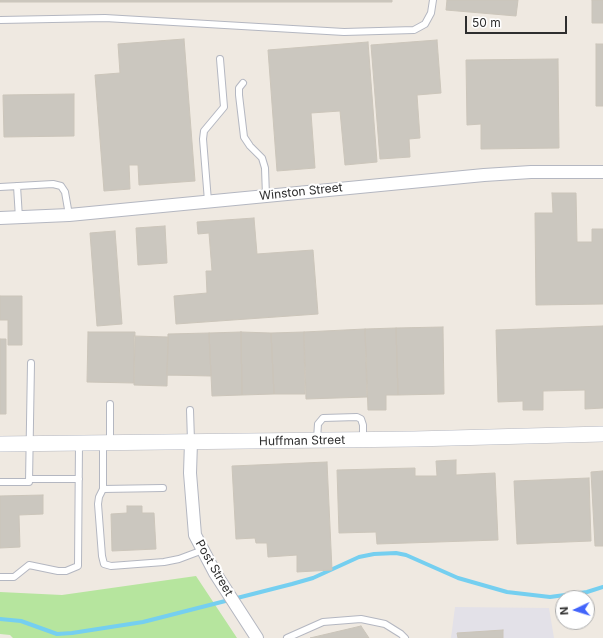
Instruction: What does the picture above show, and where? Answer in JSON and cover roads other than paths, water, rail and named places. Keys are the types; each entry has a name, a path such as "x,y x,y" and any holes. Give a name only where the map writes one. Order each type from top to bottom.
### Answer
{"street":[{"name":"Winston Street","path":"0,218 69,215 484,175 531,172 603,172"},
{"name":"Huffman Street","path":"0,444 363,440 603,434"},
{"name":"Post Street","path":"191,442 190,473 195,535 215,573 257,638"}],"lane":[{"path":"0,20 105,18 344,32 414,30 425,24 431,13 433,0"},
{"path":"208,201 203,139 204,131 224,107 220,59"},
{"path":"243,83 239,88 239,95 244,137 250,146 262,158 266,196"},
{"path":"0,187 54,184 61,186 65,192 69,215"},
{"path":"17,186 19,218"},
{"path":"29,480 31,363"},
{"path":"110,404 103,489 99,497 98,504 104,564 111,566 164,562 179,559 203,550"},
{"path":"190,410 191,442"},
{"path":"317,440 318,424 323,418 357,418 360,419 363,425 363,440"},
{"path":"0,578 14,577 29,565 66,571 78,566 79,444"},
{"path":"0,482 79,479"},
{"path":"103,489 163,488"},
{"path":"288,638 323,622 361,619 385,624 401,634 404,638"}],"waterway":[{"path":"0,619 21,621 57,634 143,622 313,578 359,557 374,554 396,553 406,555 458,578 507,592 550,597 587,592 603,587"}]}
